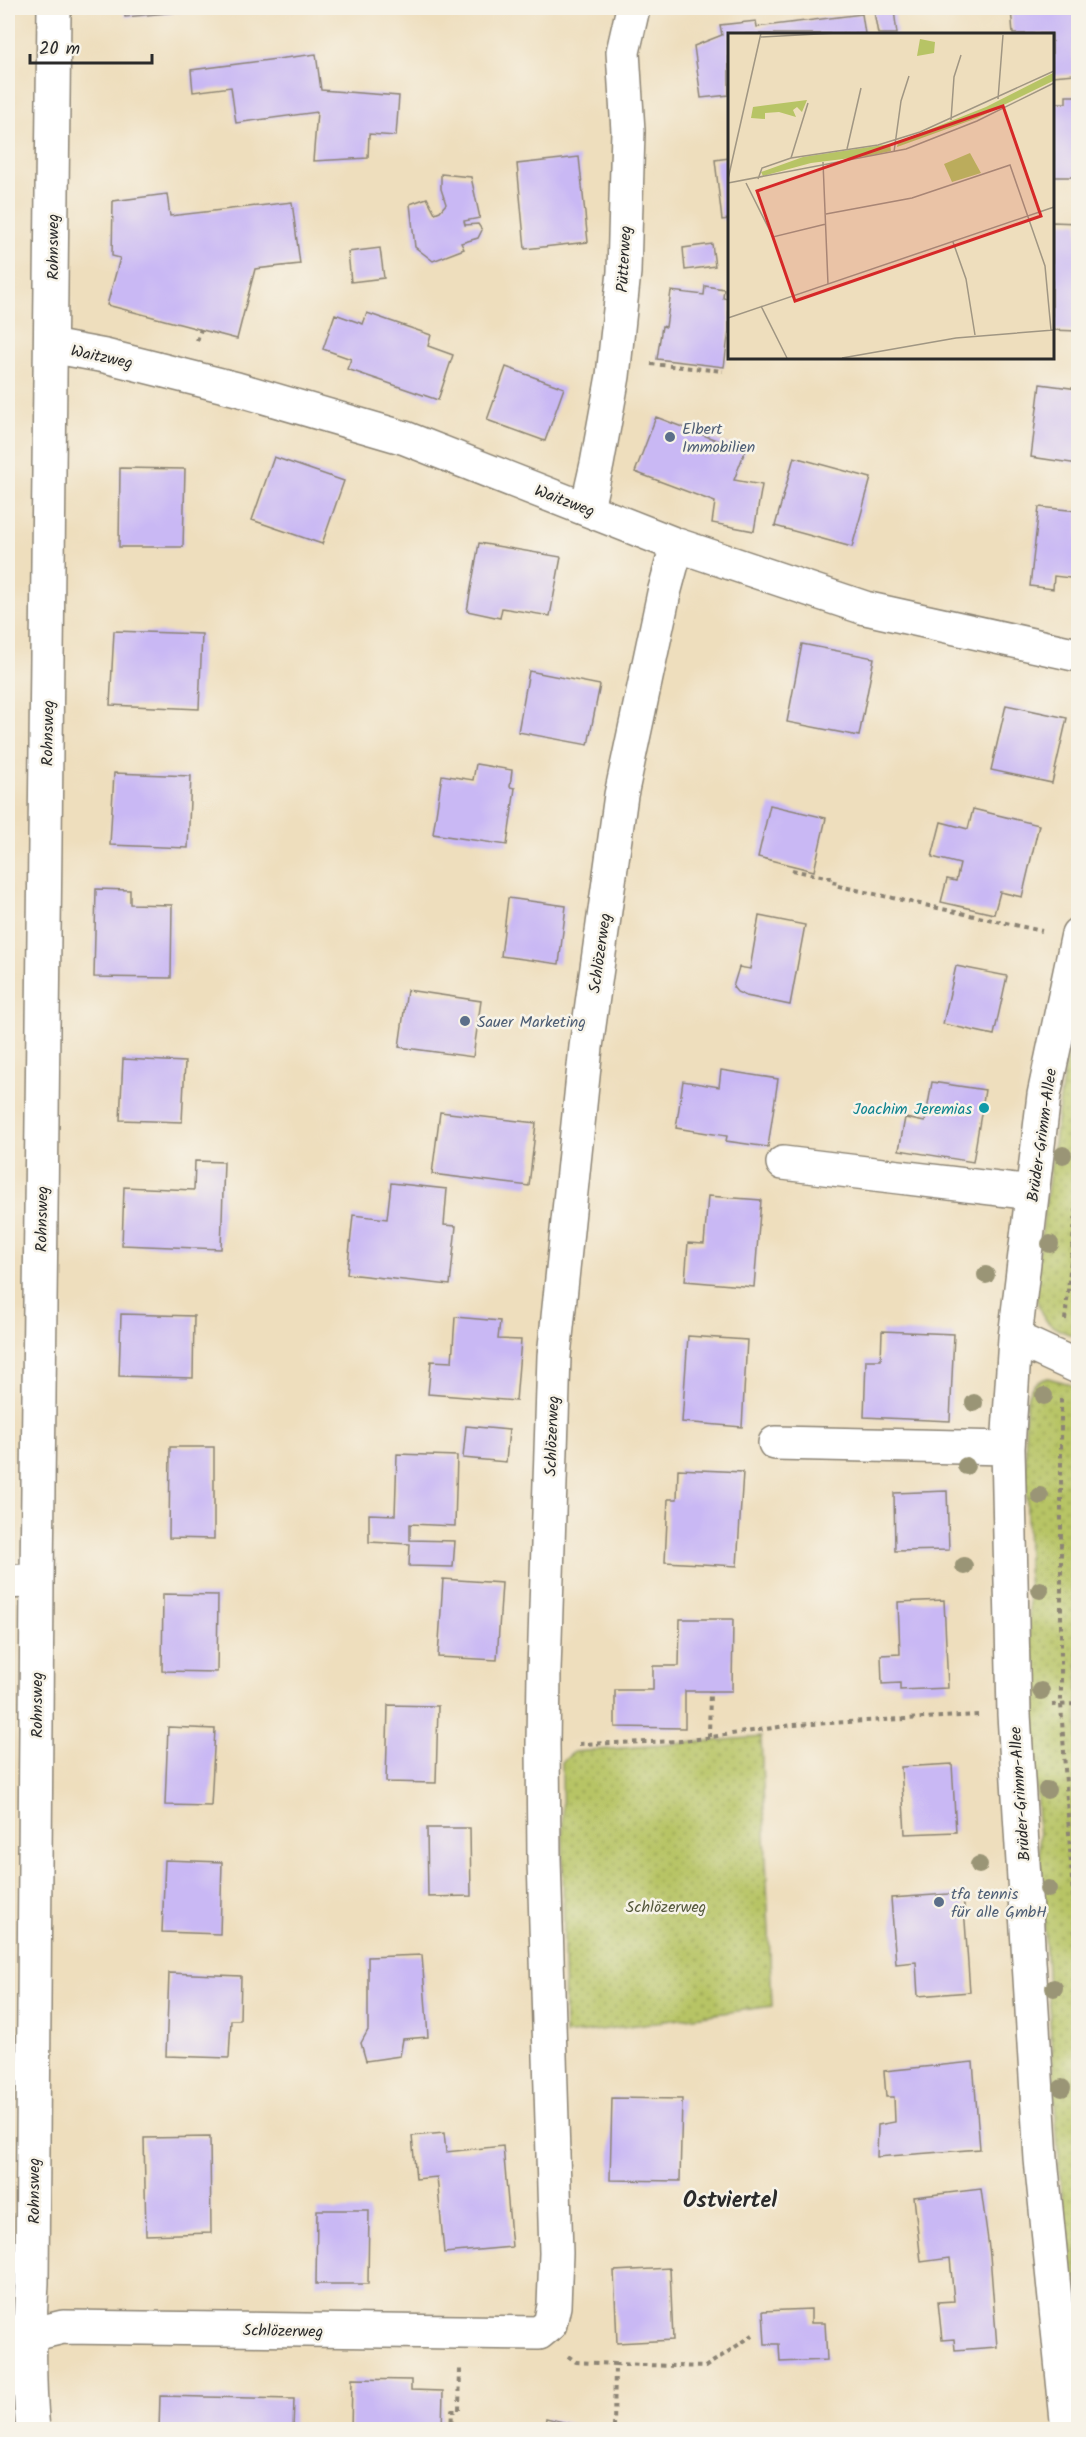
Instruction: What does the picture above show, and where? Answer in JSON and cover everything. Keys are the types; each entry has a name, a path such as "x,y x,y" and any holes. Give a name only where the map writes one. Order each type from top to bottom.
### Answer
{"street":[{"name":"Rohnsweg","path":"33,2430 28,2379 18,2338 32,2271 22,1581 51,346 54,8"},
{"name":"Pütterweg","path":"586,508 597,464 615,360 624,273 628,155 623,52 633,8"},
{"name":"Waitzweg","path":"51,346 105,356 237,389 405,438 677,545 865,608 1078,655"},
{"name":"Schlözerweg","path":"18,2338 63,2327 539,2333 550,2324 554,2306 556,2253 544,1859 543,1745 554,1356 586,1047 621,795 664,593 677,545"},
{"name":"Brüder-Grimm-Allee","path":"1068,2430 1041,2159 1014,1714 1008,1448 1015,1338 1044,1095 1078,936"},
{"path":"783,1163 1032,1193"},
{"path":"1015,1338 1070,1363"},
{"path":"775,1443 1008,1448"}],"path":[{"path":"615,360 723,371"},
{"path":"792,870 835,879 834,885 1078,936"},
{"path":"1078,1192 1070,1363 1061,1704 1078,1977"},
{"path":"709,1737 710,1691"},
{"path":"543,1745 684,1741 793,1725 1014,1714 1031,1706 1078,1704"},
{"path":"451,2430 452,2411 459,2411 461,2332"},
{"path":"539,2333 576,2362 705,2367 753,2335"},
{"path":"614,2430 615,2364"}],"green space":[{"path":"1078,1006 1078,1337 1059,1330 1046,1320 1039,1307 1034,1286 1063,1079"},
{"path":"1048,1378 1070,1384 1078,1392 1078,2332 1059,2169 1031,1706 1025,1420 1028,1393 1040,1380"},
{"name":"Schlözerweg","path":"761,1737 772,2006 565,2035 562,1762 574,1752"}],"building":[{"path":"124,8 199,8 199,10 125,17"},
{"path":"1078,8 1078,46 1072,47 1075,74 1053,76 1053,33 1013,33 1011,9"},
{"path":"894,10 897,33 878,33 874,12"},
{"path":"862,14 865,33 728,33 728,95 701,98 694,46 722,35 720,25 756,21 757,27"},
{"path":"316,54 321,90 399,96 396,136 369,134 368,158 313,161 317,112 236,123 231,87 193,92 191,70"},
{"path":"1066,96 1078,96 1078,177 1054,177 1053,103 1066,103"},
{"path":"579,157 588,242 525,249 517,164"},
{"path":"728,158 728,219 722,220 715,160"},
{"path":"441,174 471,177 480,218 464,221 465,225 478,224 482,230 478,238 461,243 464,249 433,261 415,247 410,204 427,198 435,213 440,211 446,204 441,189"},
{"path":"167,194 170,216 292,202 300,264 255,269 237,339 107,305 120,258 112,256 113,201"},
{"path":"1053,222 1078,223 1078,331 1053,330"},
{"path":"712,244 715,266 685,270 683,248"},
{"path":"380,248 384,278 351,282 348,252"},
{"path":"705,286 724,289 723,298 728,299 728,337 724,367 657,359 662,326 666,327 671,291 704,295"},
{"path":"367,313 431,335 428,346 453,355 438,400 347,369 351,359 323,349 335,314 363,324"},
{"path":"506,367 564,388 545,441 487,420"},
{"path":"1040,384 1078,389 1078,464 1031,457"},
{"path":"656,417 745,451 734,480 762,485 754,531 712,523 715,502 635,472"},
{"path":"274,457 344,481 322,544 252,520"},
{"path":"794,457 871,478 852,547 775,526"},
{"path":"120,468 185,469 183,547 119,547"},
{"path":"1039,507 1078,511 1078,579 1054,576 1053,589 1030,586"},
{"path":"479,543 561,557 550,616 502,608 500,618 467,611"},
{"path":"114,631 202,634 199,709 110,705"},
{"path":"802,644 874,658 859,736 787,722"},
{"path":"529,671 600,685 588,745 518,732"},
{"path":"1006,705 1067,718 1052,783 991,770"},
{"path":"476,764 512,770 510,787 515,788 507,845 433,834 442,775 473,780"},
{"path":"114,773 191,776 188,848 110,845"},
{"path":"770,805 826,818 814,871 758,857"},
{"path":"973,809 1039,825 1022,897 1000,892 994,914 941,902 947,879 956,881 960,864 932,857 941,822 968,829"},
{"path":"96,889 130,890 130,904 172,905 171,978 94,977"},
{"path":"508,898 566,906 559,964 501,956"},
{"path":"759,916 805,925 790,1005 746,996 737,992 733,987 739,967 750,969"},
{"path":"956,966 1007,976 994,1035 943,1024"},
{"path":"407,990 481,1001 473,1057 399,1047"},
{"path":"123,1059 185,1062 182,1122 120,1120"},
{"path":"721,1070 778,1079 768,1147 726,1141 727,1136 676,1128 683,1081 719,1087"},
{"path":"932,1082 985,1090 973,1162 899,1150 905,1118 925,1122"},
{"path":"440,1112 536,1123 529,1186 432,1174"},
{"path":"195,1161 224,1162 221,1249 122,1245 124,1187 194,1190"},
{"path":"391,1183 447,1189 444,1225 456,1226 450,1285 347,1274 353,1215 387,1219"},
{"path":"708,1196 761,1200 754,1287 685,1281 688,1243 704,1244"},
{"path":"121,1314 194,1316 193,1378 119,1376"},
{"path":"455,1317 500,1321 498,1339 521,1340 516,1401 428,1394 431,1361 452,1362"},
{"path":"882,1331 954,1334 950,1421 864,1417 866,1360 881,1360"},
{"path":"688,1336 747,1340 742,1427 682,1422"},
{"path":"466,1426 509,1430 506,1462 463,1458"},
{"path":"170,1447 214,1447 214,1539 169,1538"},
{"path":"397,1454 457,1456 455,1526 410,1524 410,1540 455,1541 453,1567 409,1566 410,1544 369,1542 369,1514 395,1515"},
{"path":"678,1469 743,1472 737,1566 665,1562 668,1499 677,1499"},
{"path":"947,1491 949,1550 895,1551 894,1493"},
{"path":"443,1579 502,1583 497,1660 438,1657"},
{"path":"163,1594 218,1595 217,1672 162,1671"},
{"path":"944,1600 948,1688 900,1690 900,1683 882,1684 881,1655 900,1654 898,1602"},
{"path":"680,1619 733,1619 732,1691 685,1691 685,1728 615,1727 615,1690 653,1690 653,1666 679,1666"},
{"path":"388,1705 438,1706 436,1783 386,1782"},
{"path":"168,1727 215,1729 211,1806 165,1805"},
{"path":"952,1764 956,1832 905,1834 901,1767"},
{"path":"427,1828 470,1828 471,1896 428,1897"},
{"path":"165,1860 222,1862 220,1934 162,1932"},
{"path":"963,1893 970,1992 918,1996 916,1962 896,1964 891,1898"},
{"path":"422,1955 428,2037 403,2039 400,2056 366,2061 361,2043 368,2030 368,1957"},
{"path":"169,1973 241,1976 240,2020 231,2020 229,2058 166,2056"},
{"path":"973,2062 980,2149 877,2157 878,2125 895,2122 894,2097 886,2097 884,2071"},
{"path":"612,2098 682,2099 680,2181 610,2180"},
{"path":"444,2133 446,2152 503,2146 512,2247 444,2253 437,2177 416,2179 412,2136"},
{"path":"210,2137 211,2233 146,2235 144,2138"},
{"path":"981,2189 990,2255 997,2347 955,2350 954,2339 942,2340 938,2302 954,2301 950,2258 921,2262 914,2197"},
{"path":"317,2210 369,2210 368,2284 316,2284"},
{"path":"670,2268 673,2340 617,2343 614,2271"},
{"path":"811,2309 811,2323 825,2323 827,2360 780,2362 779,2344 765,2344 763,2311"},
{"path":"352,2379 411,2380 411,2390 443,2391 442,2430 351,2430"},
{"path":"160,2396 294,2399 293,2430 159,2430"},
{"path":"546,2418 580,2426 579,2430 544,2430"}],"place":[{"name":"Elbert Immobilien","path":"670,437"},
{"name":"Sauer Marketing","path":"465,1021"},
{"name":"Joachim Jeremias","path":"984,1108"},
{"name":"tfa tennis für alle GmbH","path":"939,1902"}],"district":[{"name":"Ostviertel","path":"730,2199"}]}
